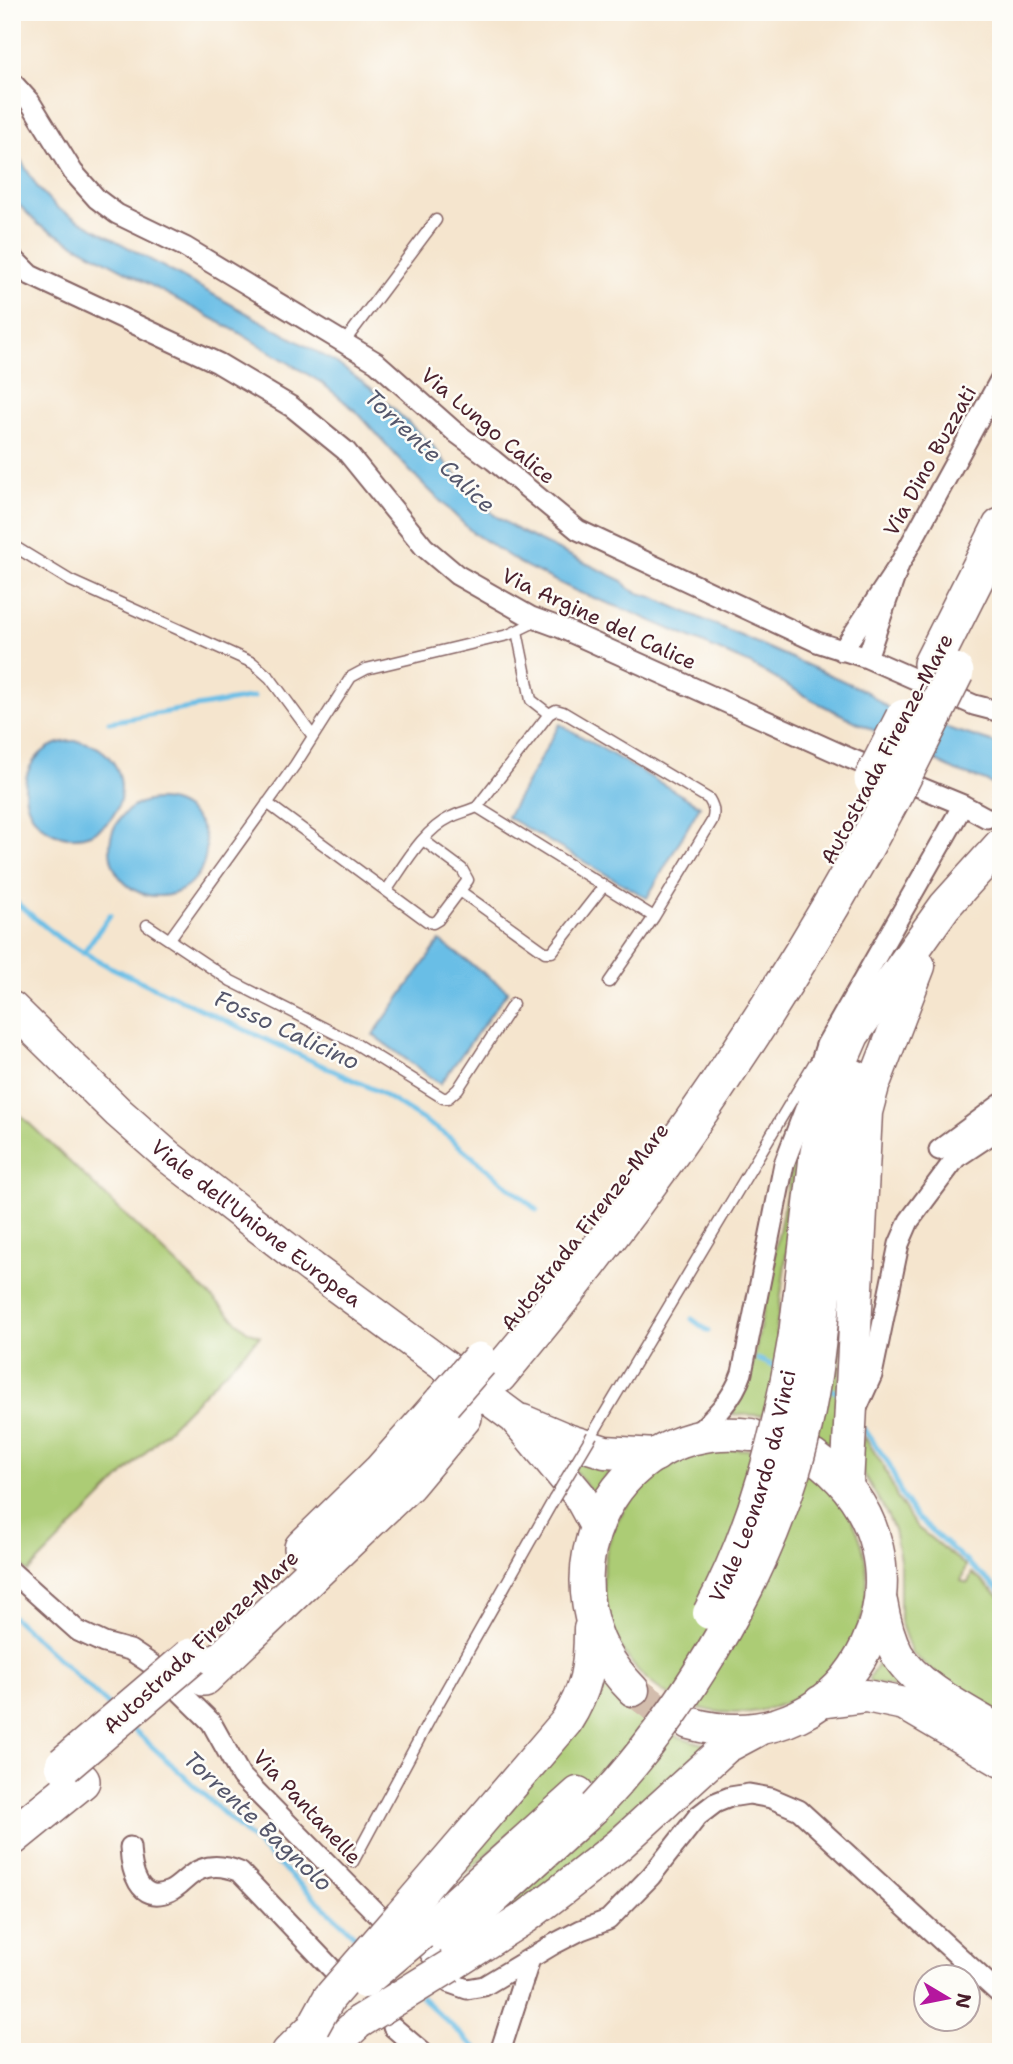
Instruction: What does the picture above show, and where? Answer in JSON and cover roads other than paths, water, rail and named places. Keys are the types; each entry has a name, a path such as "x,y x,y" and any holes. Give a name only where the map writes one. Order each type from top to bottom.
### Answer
{"highway":[{"name":"Autostrada Firenze-Mare","path":"12,1805 73,1773 166,1711 197,1667 408,1483 453,1409 489,1368 565,1296 715,1091 834,902 884,785 943,668 1001,527"},
{"name":"Autostrada Firenze-Mare","path":"943,668 1001,580"},
{"name":"Autostrada Firenze-Mare","path":"12,1837 73,1773"}],"main road":[{"name":"Viale Leonardo da Vinci","path":"808,1336 847,1103 859,1063 876,1028 965,903 996,836"},
{"name":"Viale Leonardo da Vinci","path":"423,1944 641,1755 678,1705 756,1570 779,1516 798,1458 810,1405 808,1336 820,1134 839,1040 945,906 996,836"},
{"path":"847,1485 866,1112 873,1086 919,966"},
{"name":"Viale dell'Unione Europea","path":"12,1008 119,1113 170,1158 515,1418 579,1495 596,1526"},
{"path":"811,1093 839,1040"},
{"name":"Viale dell'Unione Europea","path":"515,1418 605,1452 656,1455"},
{"name":"Viale dell'Unione Europea","path":"632,1690 606,1657 590,1620 586,1572 589,1548 596,1526 620,1486 636,1469 656,1455 690,1440 714,1434 751,1435"},
{"path":"689,1723 723,1730 764,1727 784,1722 820,1702 836,1689 854,1669 867,1646 877,1620 882,1580 876,1539 869,1520 847,1485 813,1456"},
{"path":"880,1600 890,1640 905,1665 931,1688 1001,1732"},
{"path":"288,2052 359,2022 423,1944 579,1701 590,1663 590,1620"},
{"path":"820,1702 866,1696 904,1704 1001,1761"},
{"path":"320,2039 329,1998 423,1944 526,1917 620,1844 726,1747 764,1727"}],"street":[{"name":"Via Lungo Calice","path":"12,82 30,102 73,172 97,199 117,214 185,247 345,341 387,370 456,432 578,530 817,642 867,658 974,705 1001,712"},
{"name":"Via Argine del Calice","path":"12,257 30,275 218,363 292,407 346,451 424,547 457,575 539,620 849,758 963,805 996,836"},
{"name":"Via Dino Buzzati","path":"842,651 899,565 1001,379"},
{"name":"Via Dino Buzzati","path":"867,658 899,565"},
{"path":"839,1040 963,805"},
{"name":"Viale Leonardo da Vinci","path":"690,1440 717,1415 732,1395 742,1373 784,1164 811,1093"},
{"path":"939,1150 1001,1104"},
{"path":"849,1425 872,1374 903,1233 946,1167 966,1150 1001,1128"},
{"name":"Via Pantanelle","path":"12,1572 78,1630 104,1643 131,1650 154,1666 211,1722 241,1776 423,1944"},
{"path":"423,1944 467,1989 475,1989 581,1930 608,1920 620,1911 651,1876 698,1816 715,1803 749,1794 771,1798 799,1811 1001,1994"},
{"path":"130,1847 131,1864 138,1884 154,1893 169,1891 200,1870 211,1867 227,1867 240,1872 333,1970"},
{"path":"500,2052 530,1959"},
{"path":"393,2026 422,2052"}],"lane":[{"path":"345,341 436,220"},
{"path":"12,545 71,581 253,663 265,671 312,735"},
{"path":"169,940 295,765 342,687 359,671 508,635 539,620"},
{"path":"517,631 531,701 549,714"},
{"path":"386,891 423,840 449,818 477,807 549,714 556,710 563,712 712,803 712,821 654,917 609,982"},
{"path":"267,803 433,923 468,880 467,874 423,840"},
{"path":"477,807 654,917"},
{"path":"460,891 545,952 552,952 603,887"},
{"path":"147,925 230,981 356,1044 443,1098 448,1098 458,1089 513,1004"},
{"path":"354,1861 437,1706 640,1352 722,1220 803,1080 839,1040"}],"water":[{"name":"Torrente Calice","path":"12,146 38,188 57,208 335,362 371,388 432,445 494,515 521,532 623,581 631,590 839,679 867,692 891,710 1001,745 1001,789 956,771 816,702 750,664 629,611 578,592 521,564 473,533 410,471 357,412 322,383 236,331 39,225 12,198"},
{"path":"560,724 700,806 647,898 507,817"},
{"path":"73,741 91,745 107,755 117,771 121,789 117,807 107,823 91,833 73,837 55,833 39,823 29,807 25,789 29,771 39,755 55,745"},
{"path":"158,800 176,804 192,814 202,830 206,848 202,866 192,882 176,892 158,896 140,892 124,882 114,866 110,848 114,830 124,814 140,804"},
{"path":"440,941 508,991 440,1084 373,1035"}],"waterway":[{"path":"109,722 254,697"},
{"name":"Fosso Calicino","path":"12,899 60,939 108,966 379,1092 445,1134 537,1210"},
{"path":"83,953 110,915"},
{"name":"Fosso Calicino","path":"692,1319 708,1331"},
{"name":"Fosso Calicino","path":"758,1359 778,1368"},
{"name":"Fosso Calicino","path":"822,1386 839,1393"},
{"name":"Fosso Calicino","path":"865,1430 889,1464 902,1496 916,1517 1001,1592"},
{"name":"Torrente Bagnolo","path":"12,1616 111,1708"},
{"name":"Torrente Bagnolo","path":"129,1725 362,1942"},
{"name":"Torrente Bagnolo","path":"421,1997 480,2052"}],"tunnel":[{"path":"633,1690 664,1713 689,1723"}]}
